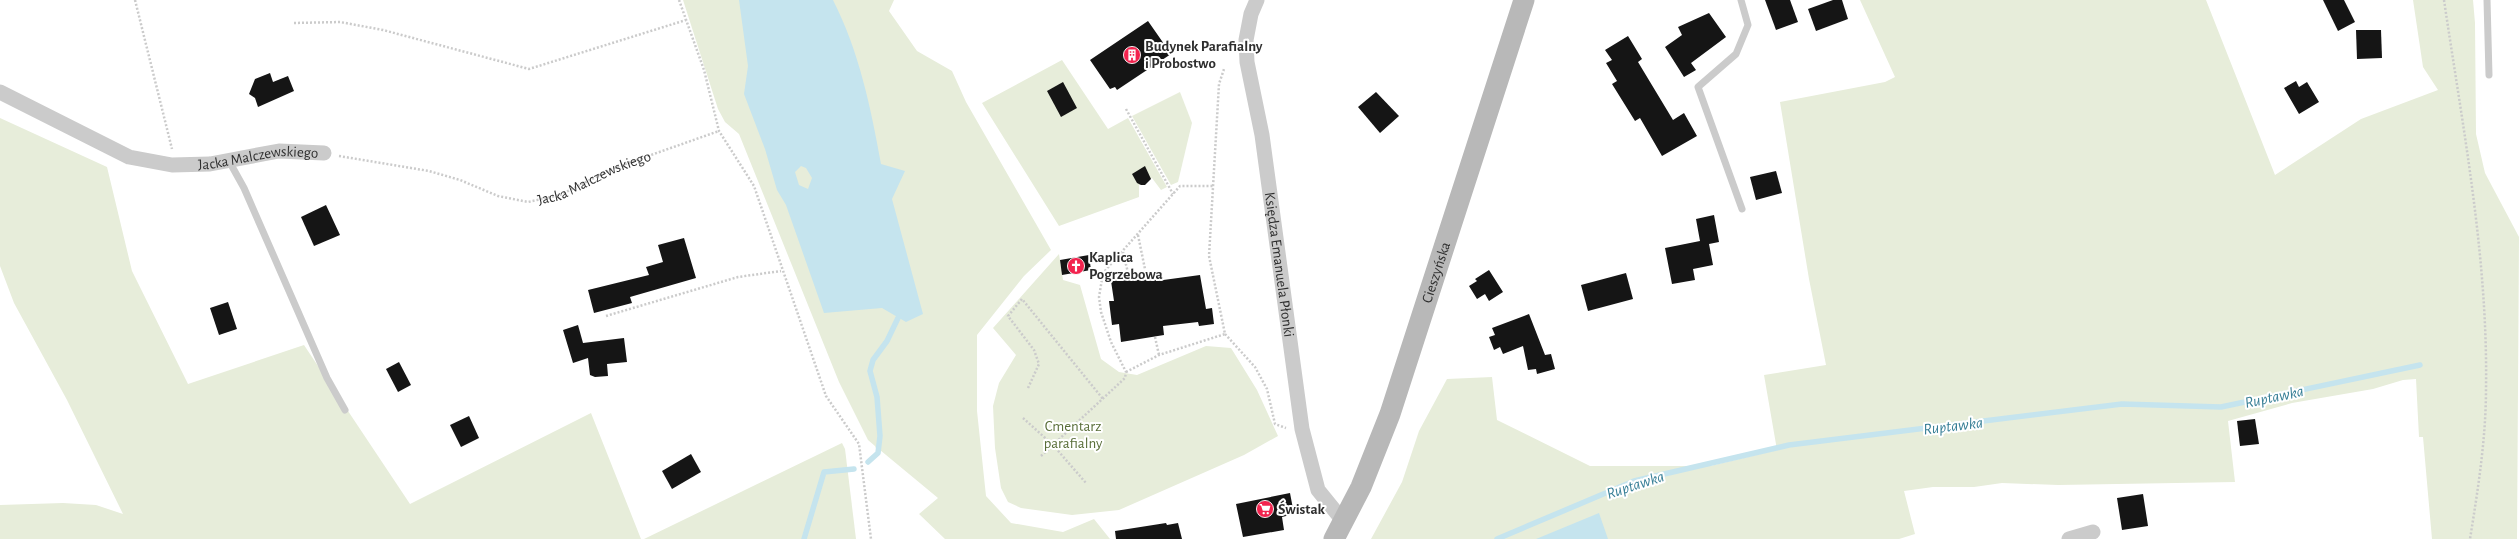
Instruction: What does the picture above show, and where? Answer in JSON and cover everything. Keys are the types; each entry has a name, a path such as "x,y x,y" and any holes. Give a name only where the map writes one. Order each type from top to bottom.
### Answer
{"main road":[{"name":"Cieszyńska","path":"1339,530 1370,468 1390,414 1524,0"}],"street":[{"name":"Księdza Emanuela Płonki","path":"1257,0 1251,14 1246,40 1247,62 1262,135 1302,429 1318,490 1339,530"},
{"name":"Jacka Malczewskiego","path":"0,92 129,156 172,165 210,164 279,151 324,153"},
{"path":"2069,539 2093,532"}],"lane":[{"path":"1741,0 1748,25 1736,54 1698,87 1742,209"},
{"path":"2487,0 2489,75"},
{"path":"229,161 244,188 327,378 346,410"}],"path":[{"path":"135,0 170,138 172,165"},
{"path":"679,0 704,70 719,131 754,186 781,271 826,396 859,444 871,539"},
{"path":"2444,0 2476,218 2485,310 2485,426 2470,539"},
{"path":"294,23 340,22 383,30 529,70 686,20"},
{"path":"1224,69 1219,84 1209,256 1224,334 1255,367 1267,389 1275,424 1290,430 1302,429"},
{"path":"1126,109 1173,194"},
{"name":"Jacka Malczewskiego","path":"324,153 429,171 460,180 498,196 528,202 560,195 614,168 719,131"},
{"path":"1041,456 1125,378 1126,372 1111,342 1101,312 1099,297 1103,273 1180,186 1213,186"},
{"path":"1138,235 1146,274"},
{"path":"1123,251 1129,278"},
{"path":"1090,262 1117,257"},
{"path":"606,316 738,277 781,271"},
{"path":"1028,388 1039,364 1034,350 1008,316 1022,299 1103,399"},
{"path":"1126,372 1159,355 1224,334"},
{"path":"1155,337 1159,355"},
{"path":"1023,418 1053,445 1086,483"}],"green space":[{"path":"683,0 894,0 889,11 917,51 952,71 966,102 1051,250 1024,276 977,335 977,411 986,496 1011,523 1063,532 1094,519 1110,539 945,539 919,514 938,498 880,450 878,453 875,446 868,440 839,382 739,134 725,122 718,109"},
{"path":"1860,0 2206,0 2275,175 2361,119 2438,90 2423,67 2413,0 2473,0 2475,23 2476,134 2485,173 2519,237 2517,539 2432,539 2423,437 2419,437 2416,379 2403,380 2373,389 2292,403 2228,421 2235,482 2058,485 2002,483 1974,487 1933,487 1904,491 1915,534 1899,539 1371,539 1402,482 1419,431 1447,379 1492,377 1497,420 1590,466 1710,466 1777,450 1764,375 1826,365 1809,279 1780,102 1885,82 1895,77"},
{"path":"1062,60 1108,129 1128,118 1167,187 1161,190 1152,178 1139,185 1139,197 1059,226 982,103"},
{"path":"1180,92 1192,123 1178,182 1171,185 1132,116"},
{"path":"0,118 107,167 132,271 188,384 304,345 410,504 591,413 641,539 0,539 0,505 63,503 96,505 123,514 67,400 14,303 0,266"},
{"name":"Cmentarz parafialny","path":"1059,254 1063,280 1080,285 1101,359 1119,372 1137,375 1206,346 1231,348 1257,390 1278,436 1244,455 1119,510 1072,515 1021,508 1008,502 1001,488 995,448 993,406 999,383 1016,355 993,328"},
{"path":"842,443 845,449 856,539 644,539"}],"water":[{"path":"739,0 833,0 850,39 863,80 881,164 905,171 892,199 923,314 906,322 882,308 824,313 786,205 777,190 765,149 744,94 748,66","holes":["801,166 806,168 812,178 808,189 799,185 795,172"]},
{"path":"1599,513 1608,539 1536,539"}],"building":[{"path":"1765,0 1790,0 1798,22 1776,30"},
{"path":"1833,0 1842,0 1848,19 1816,31 1808,9"},
{"path":"2323,0 2344,0 2355,22 2338,31"},
{"path":"1709,13 1726,37 1691,63 1696,70 1684,77 1665,47 1682,35 1678,27"},
{"name":"Budynek Parafialny i Probostwo","path":"1148,21 1171,54 1117,90 1115,87 1110,89 1090,60"},
{"path":"2356,30 2381,30 2382,58 2357,59"},
{"path":"1628,36 1642,59 1638,62 1673,120 1684,113 1697,136 1662,156 1640,118 1635,121 1612,84 1617,81 1606,63 1612,60 1605,50"},
{"path":"270,73 273,82 288,76 294,91 258,107 255,98 249,94 255,79"},
{"path":"2296,81 2299,87 2307,82 2319,102 2299,114 2284,88"},
{"path":"1063,82 1077,108 1061,117 1047,91"},
{"path":"1376,92 1399,116 1380,133 1358,107"},
{"path":"1145,166 1151,179 1145,185 1141,185 1137,183 1132,174"},
{"path":"1776,171 1782,193 1756,200 1750,177"},
{"path":"326,205 340,235 314,246 301,217"},
{"path":"1714,215 1719,242 1709,244 1713,265 1693,269 1695,280 1672,284 1665,248 1700,241 1696,219"},
{"path":"684,238 696,278 630,297 632,303 594,313 588,290 649,275 646,267 663,262 658,245"},
{"name":"Kaplica Pogrzebowa","path":"1089,255 1091,270 1062,275 1060,260"},
{"path":"1489,270 1503,292 1489,301 1485,294 1477,299 1469,286 1477,281 1475,279"},
{"path":"1155,272 1156,281 1200,275 1206,309 1212,308 1214,324 1199,326 1198,322 1163,326 1164,335 1121,342 1119,324 1112,325 1109,301 1114,301 1111,281"},
{"path":"1626,273 1633,299 1588,311 1581,285"},
{"path":"228,302 237,329 219,335 210,308"},
{"path":"1529,314 1545,355 1551,354 1555,369 1537,374 1536,369 1528,370 1523,346 1503,354 1500,347 1494,350 1489,337 1495,335 1492,328"},
{"path":"578,325 583,343 624,338 627,362 607,364 608,376 595,377 590,375 588,358 573,363 563,330"},
{"path":"399,362 411,385 398,392 386,369"},
{"path":"469,416 479,438 461,447 450,425"},
{"path":"2255,419 2259,444 2240,446 2237,421"},
{"path":"691,454 701,472 672,489 662,471"},
{"name":"Świstak","path":"1290,493 1294,514 1282,517 1284,530 1243,537 1236,504"},
{"path":"2143,494 2148,526 2122,530 2117,498"},
{"path":"1166,523 1167,525 1178,523 1182,539 1116,539 1115,531"}],"waterway":[{"path":"868,462 878,453 880,436 877,397 870,371 873,360 887,341 898,318"},
{"name":"Ruptawka","path":"1497,539 1634,481 1789,445 2122,404 2221,407 2420,365"},
{"path":"804,539 824,472 854,469"}],"place":[{"name":"Budynek Parafialny i Probostwo","path":"1132,55"},
{"name":"Kaplica Pogrzebowa","path":"1076,266"},
{"name":"Świstak","path":"1265,509"}]}
